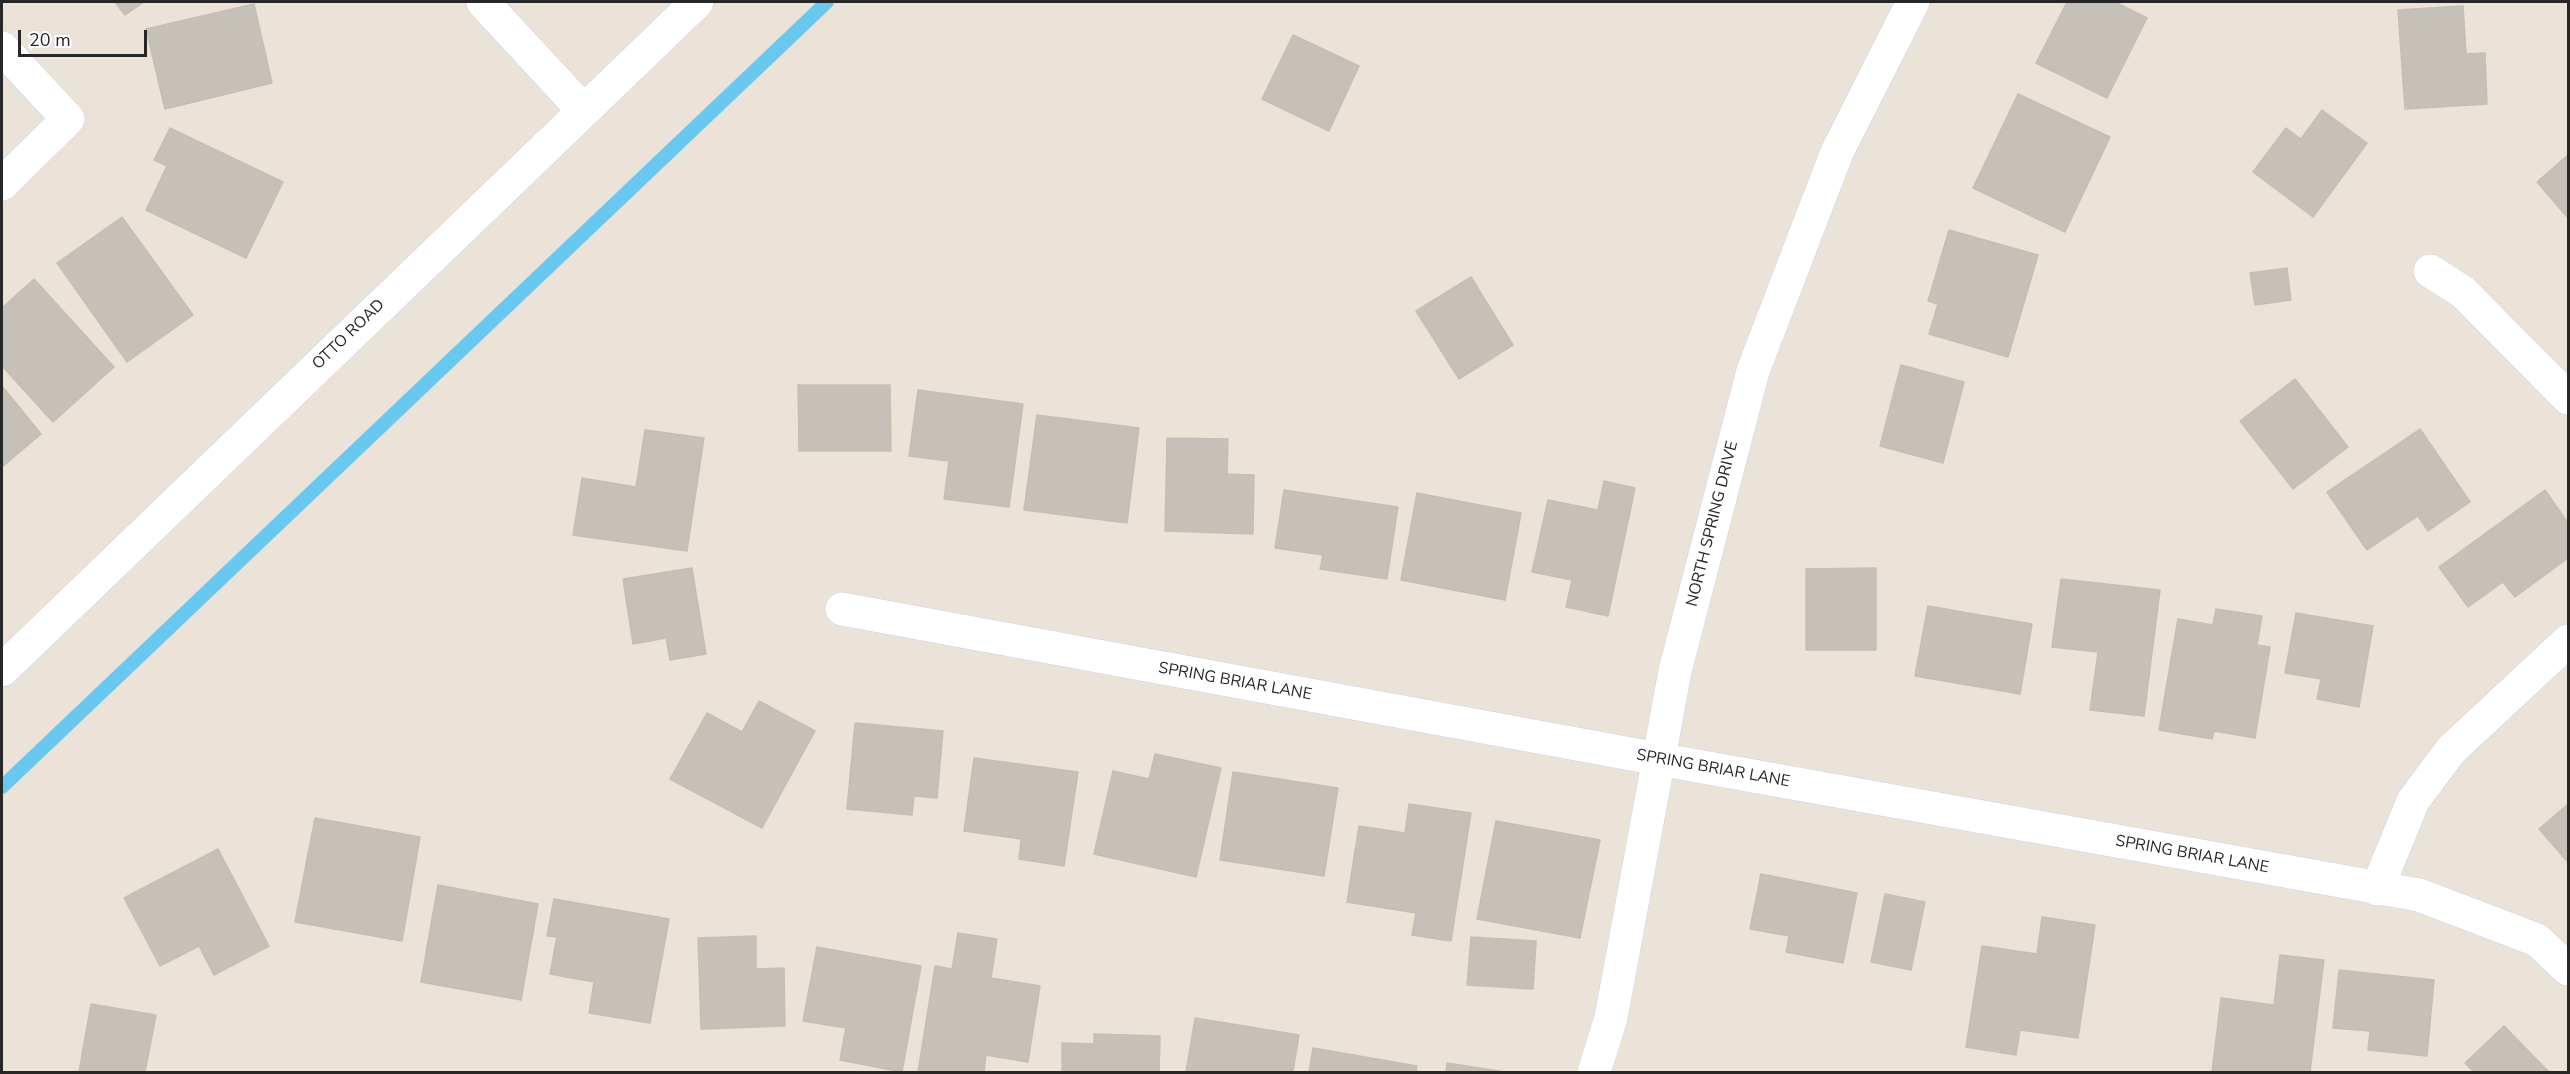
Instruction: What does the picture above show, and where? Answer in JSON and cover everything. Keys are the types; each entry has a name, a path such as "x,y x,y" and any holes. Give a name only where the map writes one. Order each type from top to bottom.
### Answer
{"street":[{"path":"483,2 583,110"},
{"name":"OTTO ROAD","path":"2,670 697,2"},
{"name":"NORTH SPRING DRIVE","path":"1594,1072 1611,1018 1676,671 1753,371 1794,259 1837,152 1913,2"},
{"path":"2,48 68,119 2,184"},
{"path":"2430,271 2463,292 2568,398"},
{"name":"SPRING BRIAR LANE","path":"842,609 1658,759 2419,895 2537,940 2568,969"},
{"path":"2377,889 2413,801 2451,750 2568,641"}],"building":[{"path":"115,2 144,2 125,15"},
{"path":"2067,2 2115,2 2147,18 2107,98 2036,63"},
{"path":"254,4 272,83 165,109 146,29"},
{"path":"2463,6 2466,54 2485,53 2487,104 2405,109 2398,10"},
{"path":"1293,35 1359,66 1329,131 1262,99"},
{"path":"2018,94 2110,137 2065,232 1973,188"},
{"path":"2322,110 2367,143 2313,217 2253,172 2286,128 2301,139"},
{"path":"170,128 283,182 246,258 146,210 167,166 154,160"},
{"path":"2568,155 2568,218 2537,182"},
{"path":"122,217 193,315 127,362 57,263"},
{"path":"1949,230 2038,255 2008,357 1929,334 1938,304 1928,301"},
{"path":"2287,268 2291,300 2255,305 2250,273"},
{"path":"1471,277 1513,345 1459,379 1416,311"},
{"path":"34,279 114,367 53,422 2,366 2,308"},
{"path":"1901,365 1964,382 1943,463 1880,446"},
{"path":"2295,379 2348,447 2293,489 2240,421"},
{"path":"798,385 890,385 891,451 799,451"},
{"path":"2,386 41,434 2,467"},
{"path":"918,390 1023,404 1009,507 944,499 949,461 909,456"},
{"path":"1037,415 1139,428 1127,523 1024,510"},
{"path":"2420,429 2470,502 2428,531 2418,516 2367,550 2327,492"},
{"path":"645,430 704,438 687,551 573,535 582,478 636,487"},
{"path":"1167,438 1228,439 1227,474 1254,475 1253,534 1165,531"},
{"path":"1604,481 1635,488 1608,616 1566,607 1572,580 1532,572 1548,500 1598,510"},
{"path":"1284,490 1398,507 1387,579 1320,569 1323,555 1275,548"},
{"path":"2545,490 2568,523 2568,558 2515,597 2503,582 2468,607 2439,567"},
{"path":"1417,493 1521,513 1505,600 1401,580"},
{"path":"692,568 706,654 670,660 666,638 633,644 623,579"},
{"path":"1876,568 1876,650 1806,650 1806,569"},
{"path":"2061,579 2160,590 2144,716 2090,710 2098,652 2052,647"},
{"path":"1928,606 2032,624 2020,694 1915,676"},
{"path":"2216,609 2262,616 2257,645 2270,647 2255,738 2214,731 2212,739 2159,730 2178,619 2213,625"},
{"path":"2296,613 2373,626 2359,707 2317,699 2321,679 2285,673"},
{"path":"759,701 815,731 762,828 670,779 707,713 742,732"},
{"path":"855,723 943,731 937,798 914,796 912,815 847,809"},
{"path":"1155,754 1221,768 1196,877 1094,854 1113,771 1149,779"},
{"path":"974,758 1078,772 1064,866 1019,859 1021,839 964,831"},
{"path":"1233,772 1338,788 1324,876 1220,860"},
{"path":"1409,804 1471,813 1451,941 1412,935 1416,913 1347,902 1359,826 1405,833"},
{"path":"2568,804 2568,859 2567,861 2539,829"},
{"path":"315,818 420,837 402,941 295,922"},
{"path":"1496,821 1600,840 1580,938 1477,919"},
{"path":"218,849 269,946 214,975 199,946 160,966 124,898"},
{"path":"1761,874 1857,893 1843,963 1786,952 1789,936 1750,929"},
{"path":"438,885 538,904 521,1000 421,982"},
{"path":"1885,894 1925,902 1911,970 1871,962"},
{"path":"554,899 669,919 650,1023 589,1013 594,982 550,974 557,937 547,936"},
{"path":"2042,917 2095,925 2078,1038 2020,1030 2016,1055 1966,1047 1982,946 2037,954"},
{"path":"958,933 997,939 991,978 1040,986 1028,1062 986,1055 984,1072 918,1072 935,966 952,969"},
{"path":"756,936 756,969 784,968 785,1026 701,1029 698,938"},
{"path":"1471,937 1536,941 1533,989 1467,985"},
{"path":"817,947 921,966 902,1072 840,1060 846,1028 803,1021"},
{"path":"2280,955 2324,960 2310,1072 2212,1072 2221,998 2274,1005"},
{"path":"2339,970 2434,980 2427,1056 2368,1050 2370,1031 2333,1028"},
{"path":"91,1004 156,1015 145,1072 79,1072"},
{"path":"1195,1018 1299,1035 1293,1072 1186,1072"},
{"path":"2504,1026 2549,1072 2474,1072 2465,1063"},
{"path":"1094,1034 1160,1036 1159,1072 1062,1072 1062,1043 1094,1044"},
{"path":"1313,1048 1417,1066 1416,1072 1309,1072"},
{"path":"1447,1063 1505,1072 1446,1072"}],"waterway":[{"path":"2,787 827,2"}]}
